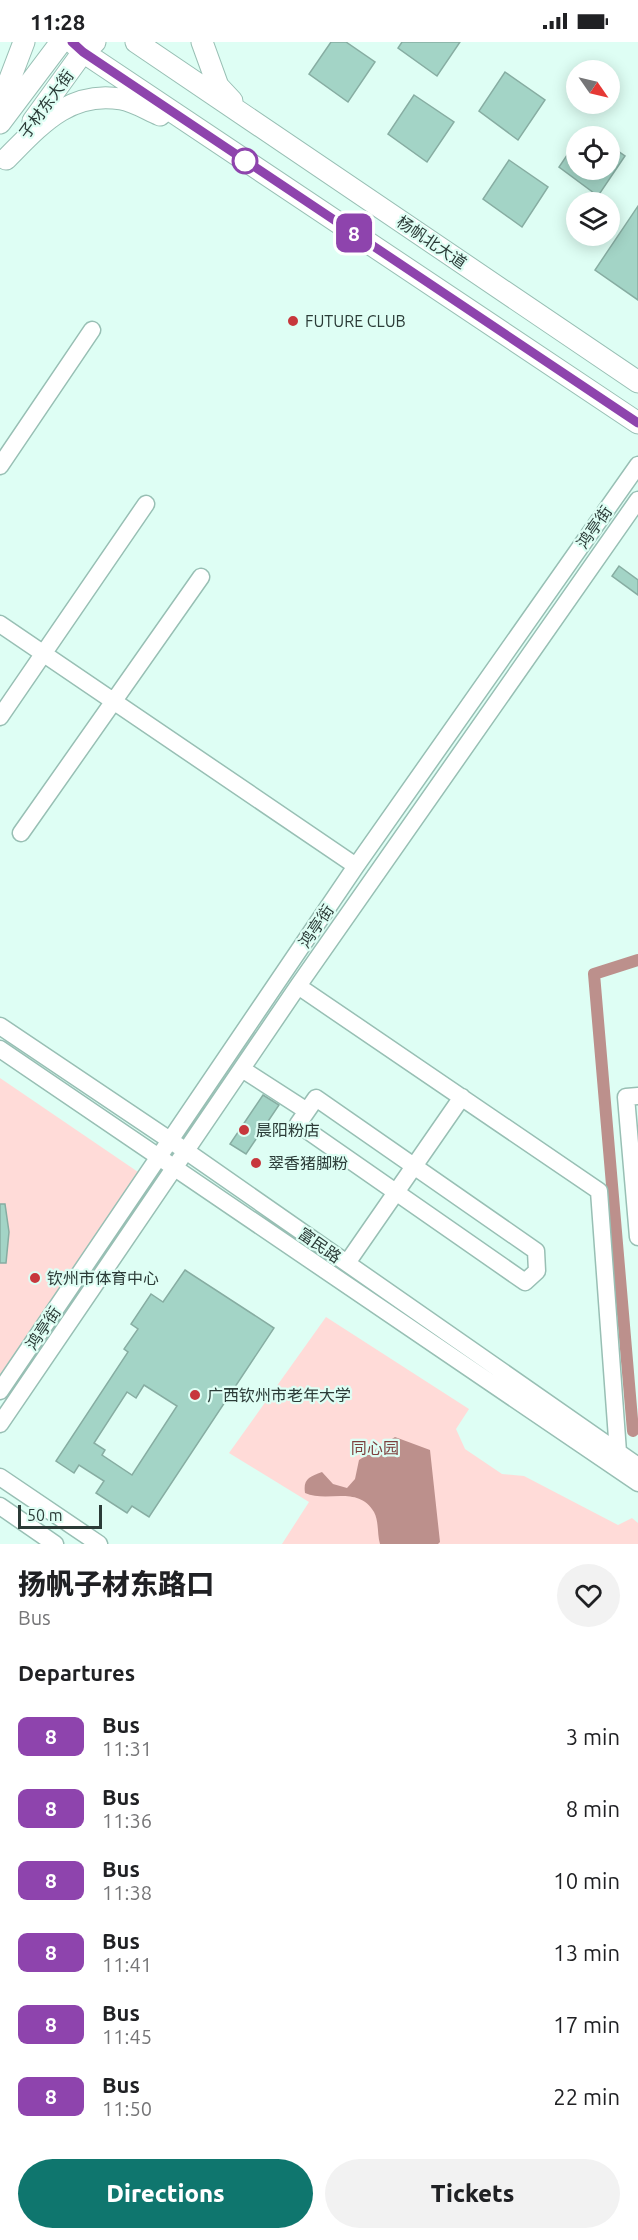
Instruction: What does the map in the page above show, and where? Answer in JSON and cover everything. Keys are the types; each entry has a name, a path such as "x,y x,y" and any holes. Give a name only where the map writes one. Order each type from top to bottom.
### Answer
{"main road":[{"path":"0,105 24,42"},
{"name":"子材东大街","path":"0,123 61,42"},
{"name":"杨帆北大道","path":"136,42 638,382"},
{"path":"202,42 218,86 246,117"},
{"path":"84,46 204,133 638,423"},
{"name":"子材东大街","path":"3,164 84,46"},
{"path":"3,164 50,116 83,99 123,99 204,133"}],"street":[{"path":"0,466 92,330"},
{"name":"鸿亭街","path":"0,1391 356,866 638,465"},
{"name":"鸿亭街","path":"0,1424 298,986 638,500"},
{"path":"0,717 146,504"},
{"path":"21,833 201,577"},
{"path":"0,624 356,866"},
{"path":"298,986 599,1191 618,1452"},
{"name":"富民路","path":"0,1026 186,1151 638,1466"},
{"name":"富民路","path":"0,1050 638,1483"},
{"path":"242,1069 306,1111"},
{"path":"632,1096 638,1237"},
{"path":"346,1263 462,1097"},
{"path":"316,1098 415,1165 536,1251 537,1271 525,1282 395,1193 298,1125 306,1111 316,1098"},
{"path":"0,1477 99,1544"},
{"path":"0,1506 55,1544"}],"green space":[{"name":"钦州市体育中心","path":"0,1078 141,1174 0,1381"},
{"name":"同心园","path":"326,1317 469,1409 456,1429 465,1449 502,1474 524,1476 618,1525 632,1518 638,1523 638,1544 282,1544 309,1502 229,1453"}],"shaded area":[{"path":"395,1437 430,1450 440,1542 438,1544 380,1544 376,1516 360,1499 342,1496 314,1496 305,1493 308,1479 322,1472 333,1484 347,1488 355,1479 359,1460"}],"building":[{"path":"331,42 346,42 375,62 348,102 309,74"},
{"path":"402,42 460,42 437,76 398,48"},
{"path":"505,72 545,100 518,140 479,111"},
{"path":"414,95 454,122 427,162 388,134"},
{"path":"620,153 625,156 620,163"},
{"path":"566,157 566,172 559,167"},
{"path":"509,160 548,187 522,227 483,199"},
{"path":"576,180 609,180 601,192 593,192"},
{"path":"638,206 638,300 595,270 611,246 620,246 620,233"},
{"path":"619,566 638,580 638,595 612,576"},
{"path":"263,1095 279,1105 246,1154 230,1144"},
{"path":"0,1204 5,1204 9,1232 6,1263 0,1263"},
{"name":"广西钦州市老年大学","path":"185,1270 274,1328 149,1517 132,1506 127,1513 96,1493 104,1481 79,1465 74,1473 56,1461 128,1352 124,1349 138,1329 131,1324 151,1294 163,1302","holes":["144,1385 177,1406 132,1475 102,1455 105,1450 94,1443 127,1392 136,1398"]}],"waterway":[{"path":"633,1431 594,974 638,960"}],"bus line":[{"name":"8","path":"72,42 83,52 638,423"}],"place":[{"name":"FUTURE CLUB","path":"293,321"},
{"name":"晨阳粉店","path":"244,1130"},
{"name":"翠香猪脚粉","path":"256,1163"},
{"name":"钦州市体育中心","path":"35,1278"},
{"name":"广西钦州市老年大学","path":"195,1395"}]}
